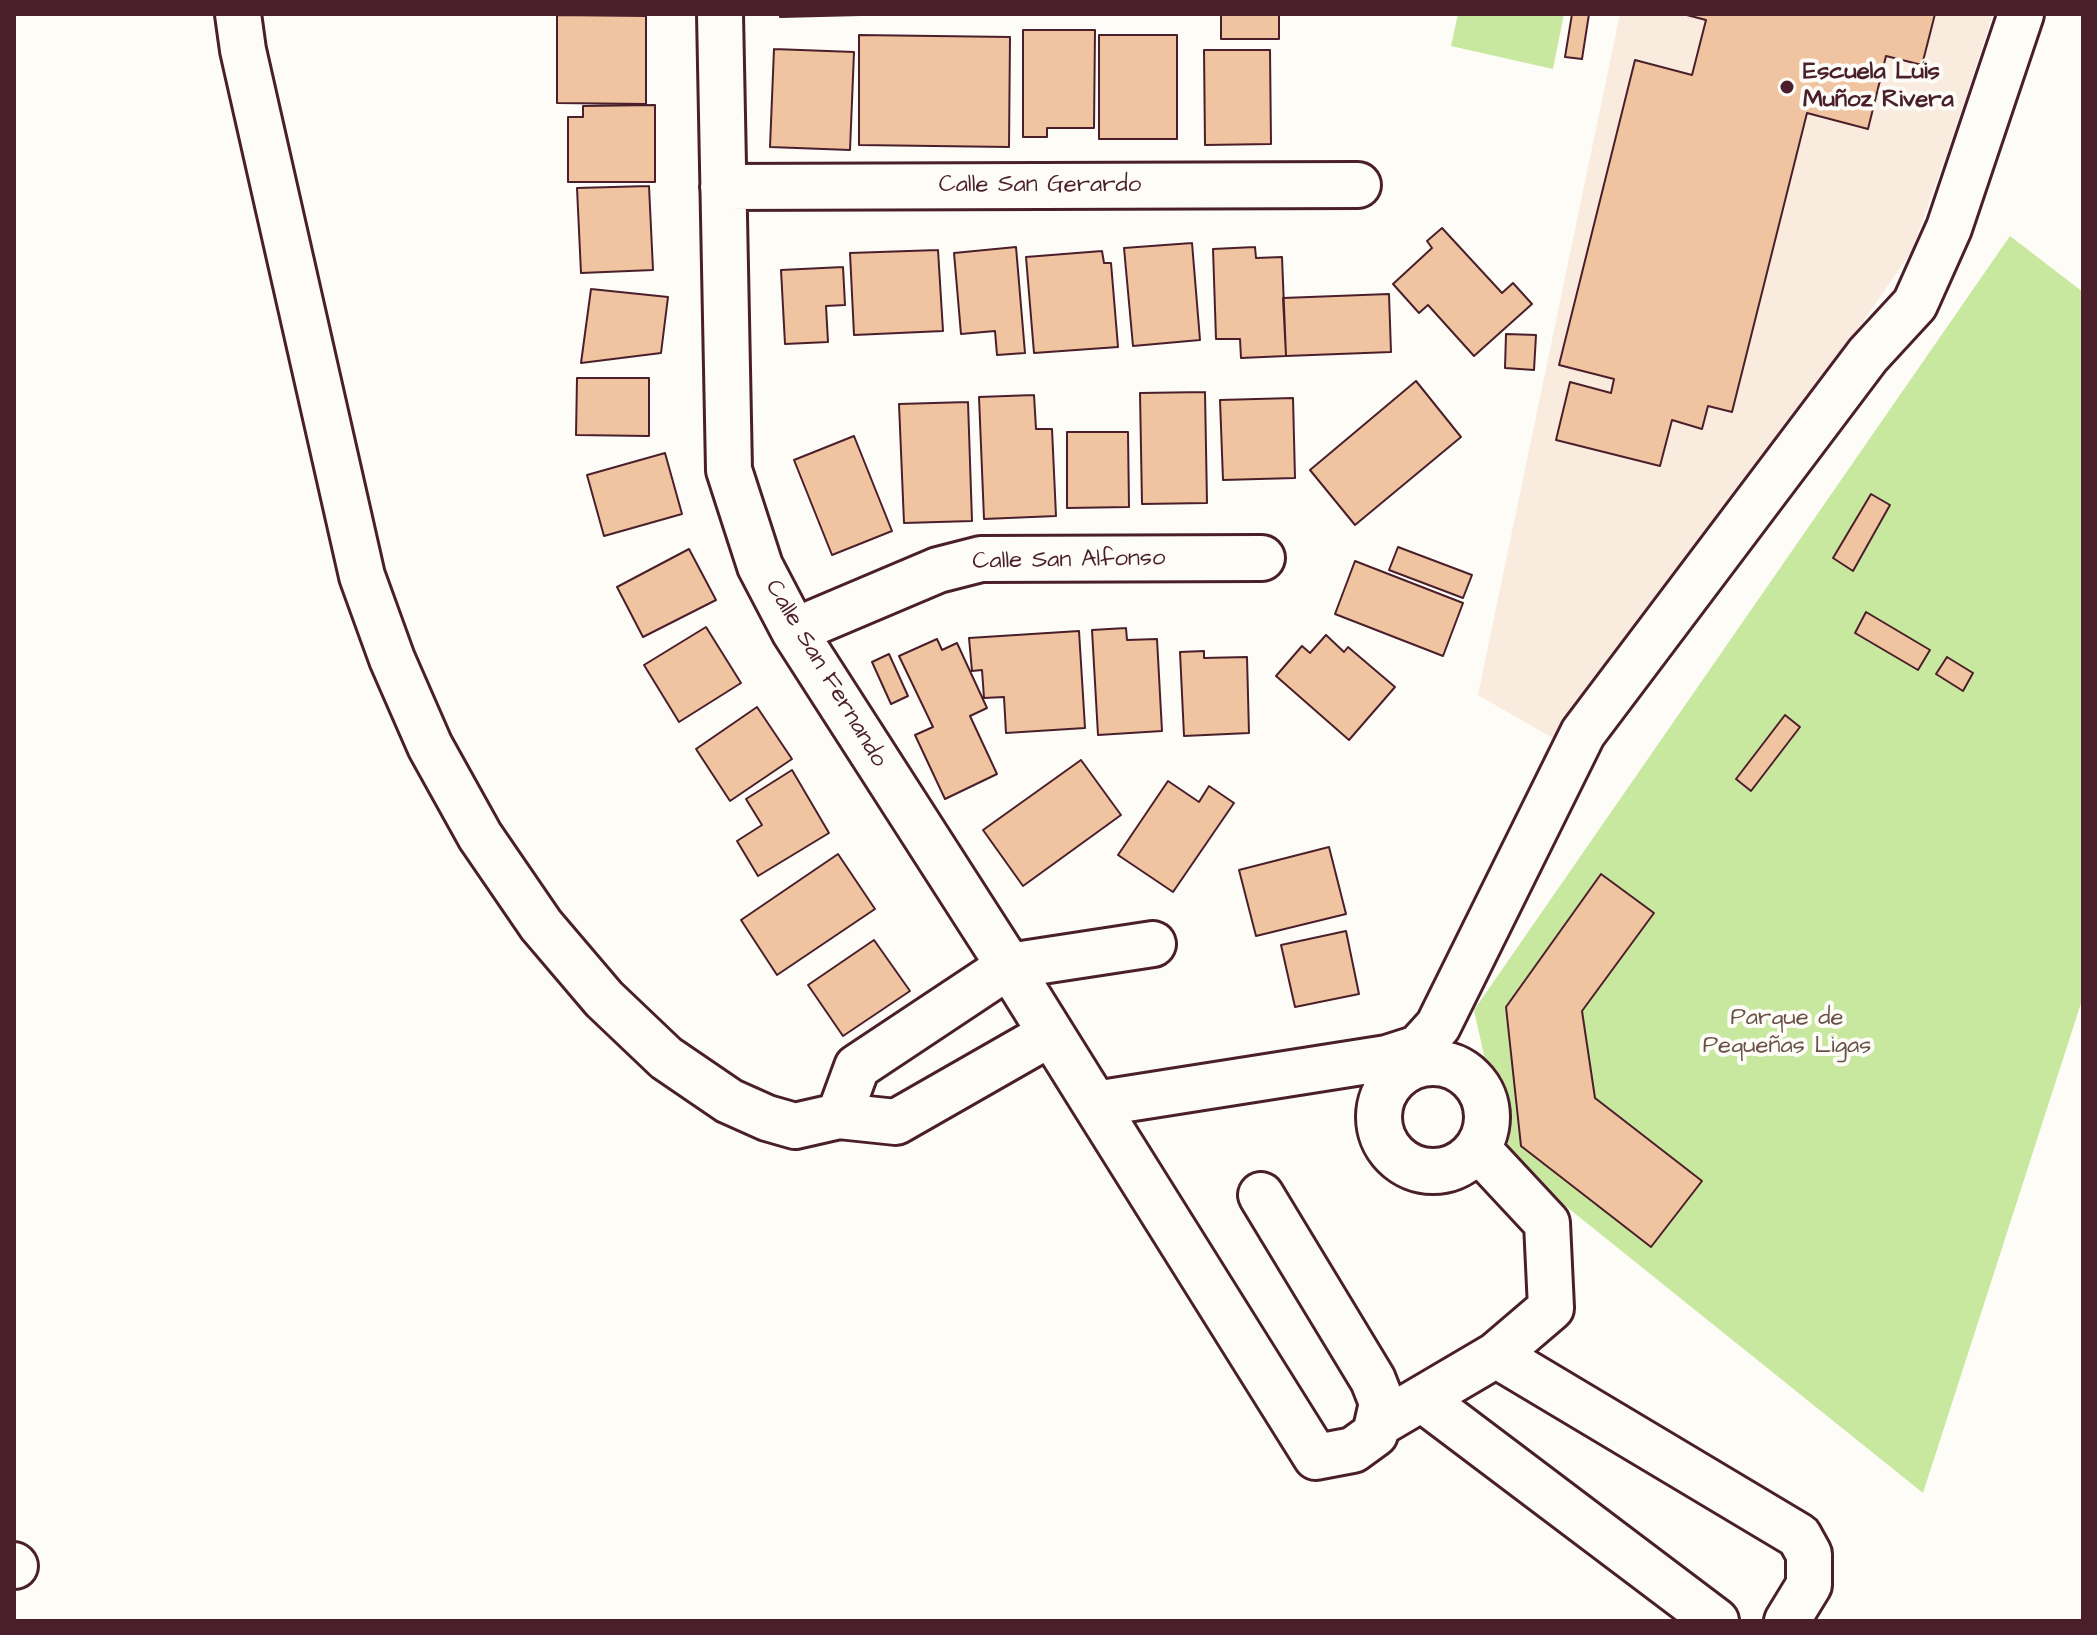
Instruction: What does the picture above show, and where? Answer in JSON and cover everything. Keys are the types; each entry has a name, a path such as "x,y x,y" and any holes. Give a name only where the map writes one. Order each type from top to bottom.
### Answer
{"street":[{"path":"238,14 243,50 362,576 392,659 430,746 480,836 541,925 604,999 666,1058 729,1101 767,1118 795,1126 839,1116 896,1122 1050,1034"},
{"name":"Calle San Fernando","path":"720,14 726,429 729,470 760,566 794,631 1009,966 1316,1457 1353,1450 1375,1434 1377,1425"},
{"path":"1095,1104 1423,1055 1458,1068 1481,1090 1488,1120 1478,1149 1454,1169 1439,1172 1408,1167 1386,1145 1378,1115 1381,1100 1399,1074 1413,1066 1423,1055 1583,733 1868,355 1915,304 1949,228 2021,14"},
{"name":"Calle San Gerardo","path":"723,187 1358,185"},
{"name":"Calle San Alfonso","path":"794,631 938,570 981,559 1262,558"},
{"path":"839,1116 857,1067 1009,966 1153,944"},
{"path":"1377,1425 1496,1355 1551,1308 1547,1223 1478,1149"},
{"path":"1261,1195 1373,1380 1382,1403 1377,1425"},
{"path":"1496,1355 1799,1536 1809,1554 1809,1585 1787,1621"},
{"path":"1422,1399 1716,1621"}],"shaded area":[{"path":"1620,14 1993,14 1911,252 1820,384 1583,693 1558,741 1478,695"}],"green space":[{"path":"1458,14 1564,14 1553,69 1451,46"},
{"name":"Parque de Pequeñas Ligas","path":"2010,236 2083,292 2083,997 1923,1493 1507,1159 1474,1010"}],"building":[{"path":"780,14 860,14 860,15 780,17"},
{"path":"1221,14 1279,14 1279,39 1221,39"},
{"path":"1572,14 1589,14 1582,59 1565,57"},
{"path":"1683,14 1935,14 1922,65 1886,56 1868,129 1807,113 1732,412 1708,406 1702,429 1672,420 1660,466 1556,440 1570,382 1611,393 1614,379 1559,365 1635,60 1692,75 1706,20"},
{"path":"557,15 646,16 646,104 557,103"},
{"path":"1023,30 1095,30 1094,128 1047,128 1047,137 1023,137"},
{"path":"859,35 1010,37 1009,147 859,145"},
{"path":"1099,35 1177,35 1177,139 1099,139"},
{"path":"774,49 854,52 850,150 770,147"},
{"path":"1204,50 1270,50 1271,144 1205,145"},
{"path":"655,105 655,182 568,182 568,117 583,117 583,106"},
{"path":"649,186 653,270 581,273 577,188"},
{"path":"1442,228 1502,293 1513,283 1532,304 1474,356 1428,305 1419,313 1393,284 1432,248 1427,241"},
{"path":"1192,243 1200,340 1133,346 1124,248"},
{"path":"1016,247 1025,353 997,355 995,331 961,334 954,253"},
{"path":"1255,247 1256,258 1282,257 1286,356 1241,358 1240,339 1216,339 1213,249"},
{"path":"938,250 943,331 854,335 850,253"},
{"path":"1102,251 1104,263 1111,263 1118,347 1034,353 1026,257"},
{"path":"843,267 845,305 826,306 828,342 785,344 781,270"},
{"path":"591,289 668,297 661,353 581,363"},
{"path":"1389,294 1391,352 1286,356 1283,298"},
{"path":"1506,334 1536,335 1534,370 1505,368"},
{"path":"577,378 649,378 649,436 576,435"},
{"path":"1416,381 1461,437 1355,525 1310,470"},
{"path":"1205,392 1207,503 1142,504 1140,393"},
{"path":"1034,395 1036,429 1052,429 1056,516 984,519 979,397"},
{"path":"1293,398 1295,478 1223,480 1220,400"},
{"path":"968,402 972,521 904,523 899,404"},
{"path":"1067,432 1128,432 1129,507 1067,508"},
{"path":"854,436 892,531 832,555 794,460"},
{"path":"665,453 682,514 604,536 587,475"},
{"path":"1871,494 1890,505 1853,571 1833,558"},
{"path":"1398,547 1472,575 1463,598 1389,570"},
{"path":"689,549 716,600 643,637 617,587"},
{"path":"1355,561 1463,603 1443,656 1335,614"},
{"path":"1866,612 1930,650 1918,670 1855,633"},
{"path":"706,627 741,683 679,722 644,665"},
{"path":"1126,628 1127,640 1157,639 1162,731 1098,735 1092,630"},
{"path":"1079,631 1085,728 1006,733 1004,697 984,698 982,670 972,671 969,638"},
{"path":"1326,635 1344,652 1348,647 1395,687 1349,740 1276,676 1302,646 1310,653"},
{"path":"937,639 942,650 957,643 987,708 970,716 997,774 945,799 915,735 933,727 899,656"},
{"path":"1204,651 1204,658 1247,657 1249,733 1184,736 1180,652"},
{"path":"889,654 908,696 891,704 872,662"},
{"path":"1947,657 1973,673 1963,691 1936,674"},
{"path":"757,707 792,759 730,801 696,749"},
{"path":"1785,715 1800,727 1751,791 1736,779"},
{"path":"1081,760 1121,815 1023,886 983,830"},
{"path":"792,770 829,833 758,876 737,841 762,825 746,799"},
{"path":"1168,781 1199,802 1209,786 1234,803 1173,892 1118,855"},
{"path":"1329,847 1346,914 1256,936 1239,870"},
{"path":"838,854 875,909 777,975 741,920"},
{"path":"1601,874 1654,913 1582,1011 1595,1098 1702,1181 1651,1247 1521,1146 1506,1007"},
{"path":"1346,931 1359,994 1295,1007 1281,945"},
{"path":"874,940 910,991 843,1036 808,985"}],"place":[{"name":"Escuela Luis Muñoz Rivera","path":"1787,87"}]}
